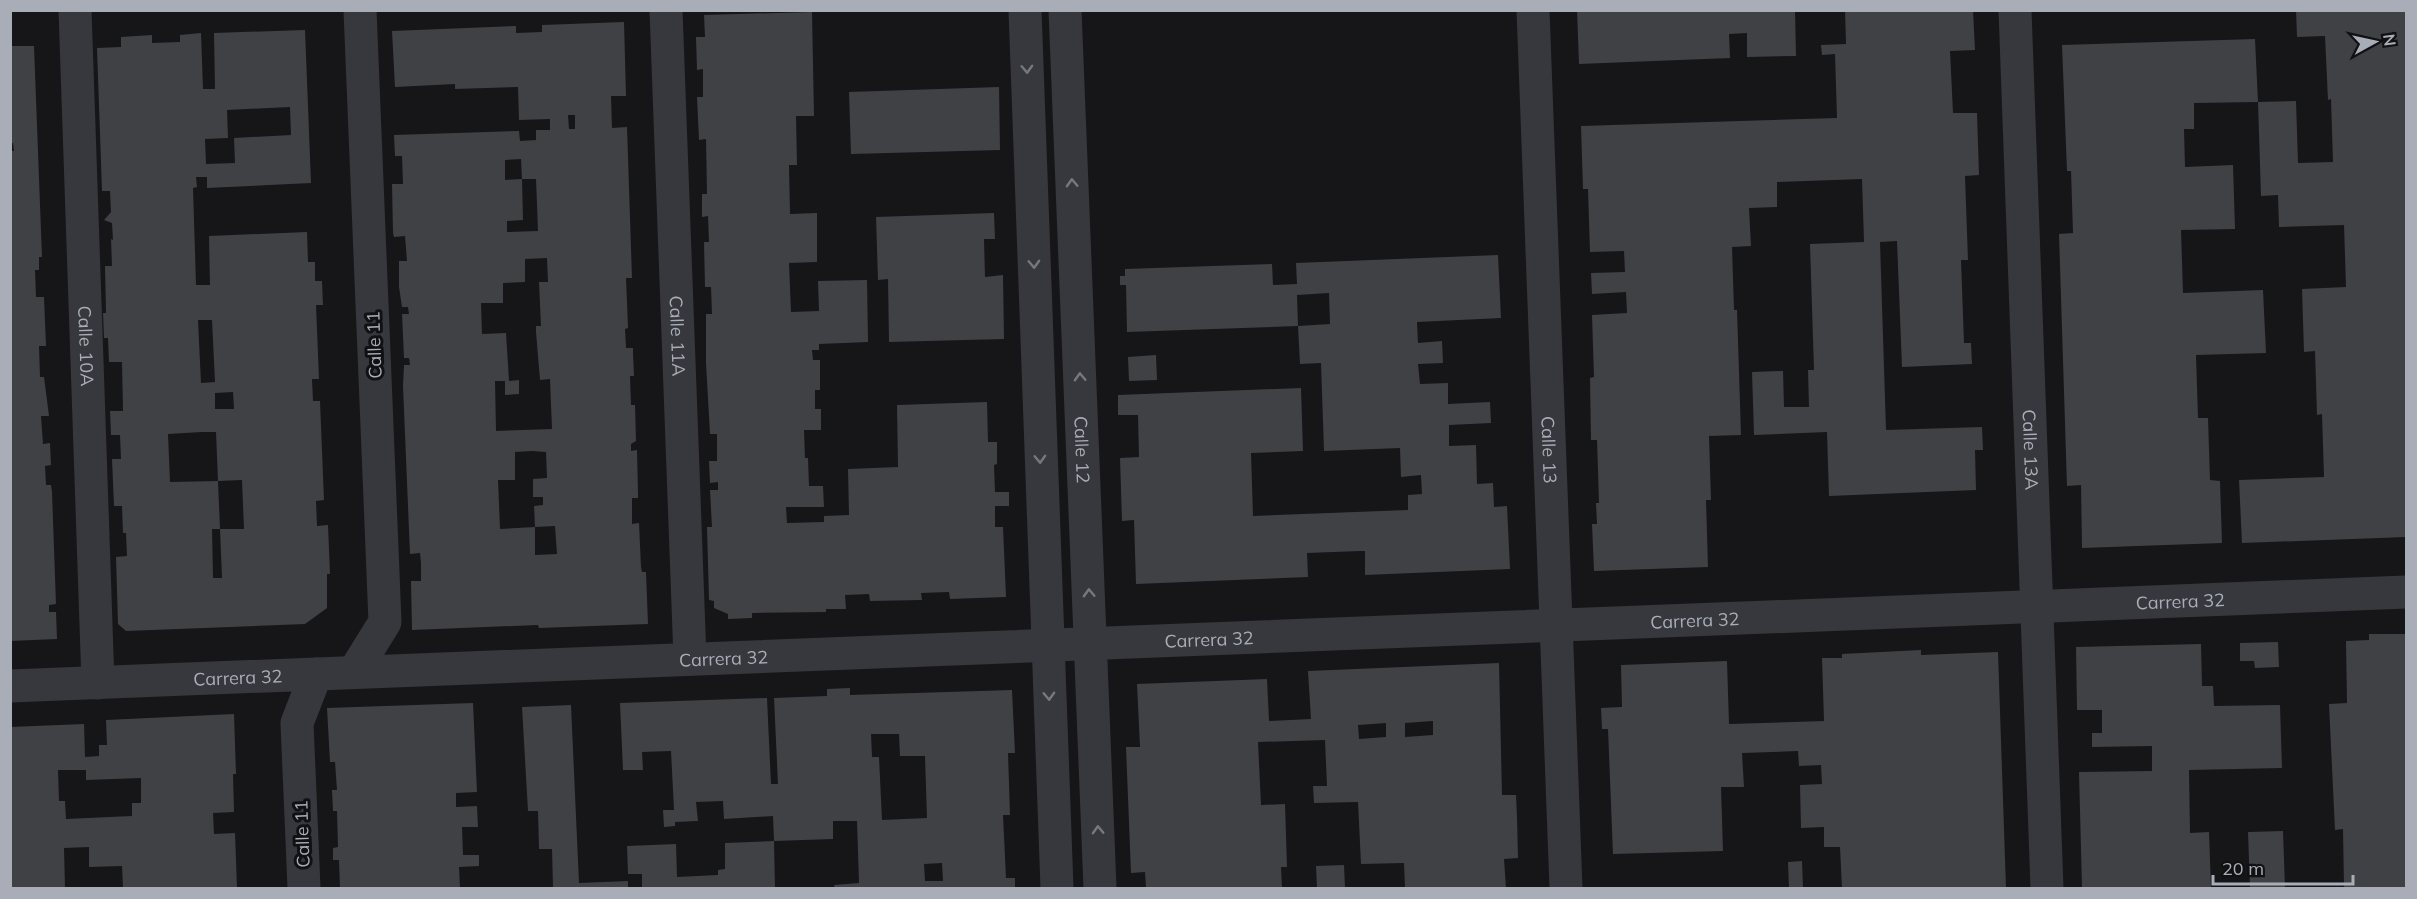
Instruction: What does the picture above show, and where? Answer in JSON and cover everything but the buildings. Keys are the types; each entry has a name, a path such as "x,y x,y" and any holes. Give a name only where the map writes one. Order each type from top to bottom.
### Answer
{"street":[{"name":"Calle 10A","path":"75,10 98,682"},
{"name":"Calle 11","path":"354,672 385,622 360,10"},
{"name":"Calle 11A","path":"666,10 690,659"},
{"path":"1025,10 1057,888"},
{"name":"Calle 12","path":"1065,10 1100,888"},
{"name":"Calle 13","path":"1533,10 1566,888"},
{"name":"Calle 13A","path":"2015,10 2047,888"},
{"name":"Carrera 32","path":"10,686 2406,592"},
{"name":"Calle 11","path":"304,888 297,723 316,675"}]}
